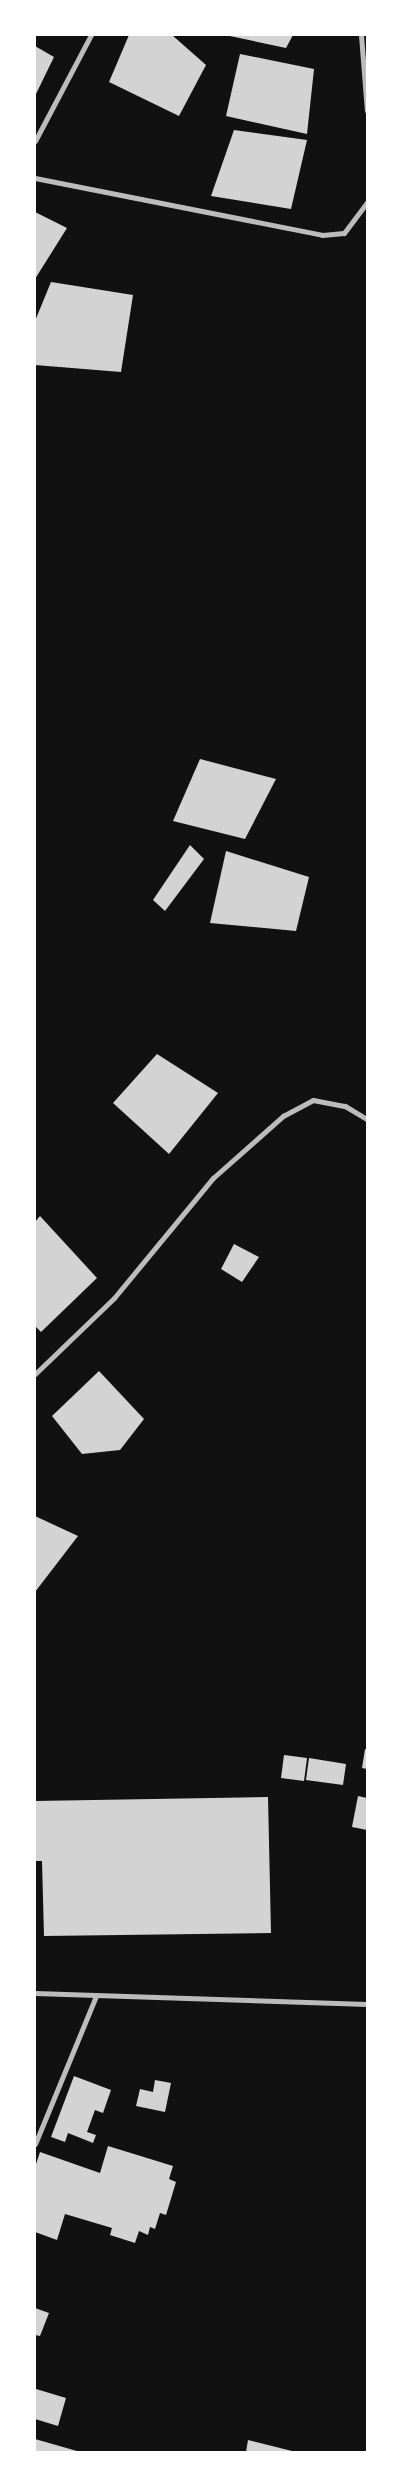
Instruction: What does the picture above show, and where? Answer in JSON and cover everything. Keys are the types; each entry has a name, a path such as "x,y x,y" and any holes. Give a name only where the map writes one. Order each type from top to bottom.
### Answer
{"street":[{"path":"35,141 91,35"},
{"path":"361,35 367,111"},
{"path":"35,178 322,235 344,233 367,202"},
{"path":"35,1374 114,1298 213,1178 283,1116 313,1100 345,1106 367,1119"},
{"path":"35,1993 367,2004"},
{"path":"35,2144 96,1996"}],"building":[{"path":"129,35 172,35 206,65 179,116 109,82"},
{"path":"225,35 293,35 286,48"},
{"path":"35,46 54,57 35,96"},
{"path":"240,54 314,69 307,134 226,116"},
{"path":"234,130 307,140 291,209 211,196"},
{"path":"35,212 67,228 35,279"},
{"path":"51,282 133,295 121,372 35,365 35,321"},
{"path":"200,759 276,779 245,839 173,821"},
{"path":"190,845 204,859 165,911 153,900"},
{"path":"226,851 309,877 296,931 210,923"},
{"path":"157,1054 218,1093 169,1154 113,1103"},
{"path":"40,1216 97,1278 41,1332 35,1326 35,1222"},
{"path":"234,1244 259,1257 242,1282 221,1269"},
{"path":"99,1371 144,1419 120,1450 82,1454 52,1416"},
{"path":"35,1516 78,1536 35,1592"},
{"path":"365,1749 367,1750 367,1769 362,1768"},
{"path":"284,1755 307,1758 304,1781 281,1778"},
{"path":"309,1758 346,1764 343,1785 306,1780"},
{"path":"358,1796 367,1798 367,1830 352,1827"},
{"path":"268,1797 271,1933 44,1936 42,1861 35,1861 35,1801"},
{"path":"74,2076 111,2090 103,2113 95,2110 87,2132 96,2135 93,2143 68,2133 65,2142 51,2137"},
{"path":"155,2080 171,2083 165,2112 136,2106 140,2089 153,2092"},
{"path":"108,2146 173,2166 169,2179 176,2182 166,2215 160,2213 155,2229 150,2227 148,2235 139,2231 135,2243 110,2235 112,2228 65,2214 57,2240 35,2232 35,2167 40,2152 100,2173"},
{"path":"35,2308 49,2313 40,2336 35,2335"},
{"path":"36,2389 66,2398 58,2426 35,2419"},
{"path":"35,2439 77,2451 77,2452 35,2452"},
{"path":"248,2440 292,2451 292,2452 246,2452"}]}
